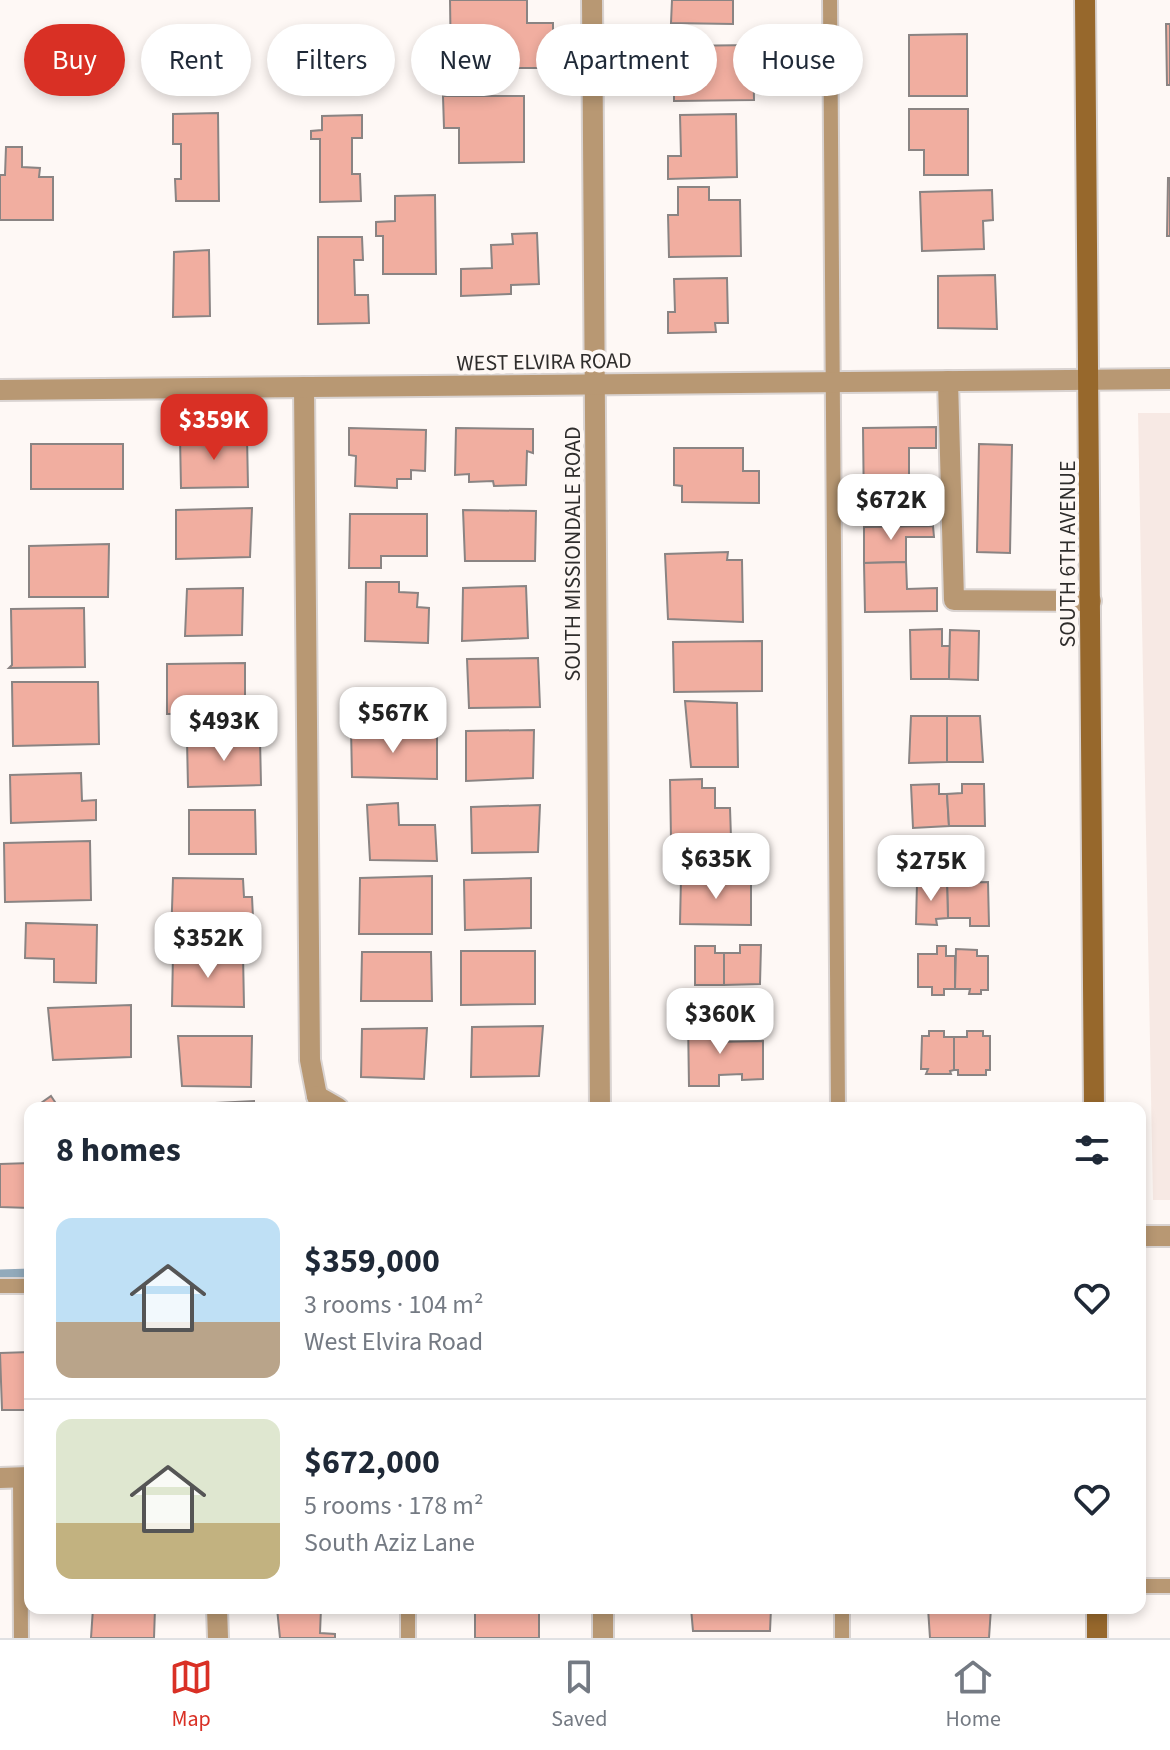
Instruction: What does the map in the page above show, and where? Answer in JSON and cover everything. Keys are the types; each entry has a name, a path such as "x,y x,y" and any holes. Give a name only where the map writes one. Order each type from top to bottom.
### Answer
{"street":[{"name":"SOUTH MISSIONDALE ROAD","path":"592,0 600,1102"},
{"name":"SOUTH 6TH AVENUE","path":"1085,0 1094,1102"},
{"name":"WEST ELVIRA ROAD","path":"0,390 1170,379"},
{"path":"948,381 954,600 1091,601"},
{"path":"304,387 311,1102"},
{"path":"1146,1236 1170,1236"},
{"path":"217,1614 218,1638"},
{"path":"603,1614 603,1638"},
{"path":"1097,1614 1097,1638"}],"lane":[{"path":"830,0 838,1102"},
{"path":"0,1286 24,1286"},
{"path":"17,1477 21,1638"},
{"path":"1146,1586 1170,1586"},
{"path":"408,1614 408,1638"},
{"path":"842,1614 842,1638"}],"shaded area":[{"path":"1138,413 1170,413 1170,1200 1153,1200"}],"building":[{"path":"450,0 527,0 527,23 553,23 536,24 536,68 520,68 520,24 450,24"},
{"path":"672,0 733,0 733,24 671,23"},
{"path":"1166,24 1170,24 1170,85 1167,85"},
{"path":"967,34 967,96 909,96 909,35"},
{"path":"717,45 733,45 733,96 754,96 754,100 674,101 674,96 717,96"},
{"path":"443,96 524,96 524,162 459,163 459,128 444,128"},
{"path":"909,109 968,109 968,175 924,175 924,150 909,150"},
{"path":"218,113 219,201 176,201 175,179 181,179 181,144 173,144 173,114"},
{"path":"736,114 737,177 668,179 668,156 681,156 680,115"},
{"path":"362,115 362,138 352,138 352,174 360,174 361,201 320,202 320,139 311,139 311,131 322,130 322,116"},
{"path":"6,147 22,147 22,167 40,168 39,177 53,177 53,220 0,220 0,175 5,175"},
{"path":"1170,178 1170,236 1167,236"},
{"path":"678,187 709,187 709,200 740,200 741,256 669,257 668,215 678,215"},
{"path":"992,190 993,220 983,221 984,249 922,251 920,192"},
{"path":"435,195 436,274 383,274 383,236 376,236 376,222 395,221 395,196"},
{"path":"537,233 539,284 511,285 511,294 461,296 461,269 492,268 491,245 513,244 512,234"},
{"path":"318,237 362,237 363,260 354,260 355,295 368,295 369,323 318,324"},
{"path":"209,250 210,316 173,317 174,252"},
{"path":"995,275 997,329 938,328 938,276"},
{"path":"727,278 728,323 715,323 716,332 668,333 668,312 675,312 674,279"},
{"path":"936,427 936,448 909,448 909,492 939,492 939,515 864,515 863,428"},
{"path":"349,428 426,430 425,471 411,470 411,479 397,479 397,488 355,486 356,456 349,455"},
{"path":"456,428 533,429 533,453 527,451 526,485 494,486 493,481 469,482 469,474 455,475"},
{"path":"247,436 248,487 181,488 180,437"},
{"path":"31,444 123,444 123,489 31,489"},
{"path":"979,444 1012,445 1010,553 977,552"},
{"path":"674,448 743,448 743,471 759,471 759,503 682,502 682,486 674,485"},
{"path":"252,508 250,557 176,559 176,510"},
{"path":"463,510 536,511 535,561 465,561"},
{"path":"350,514 427,514 427,556 381,556 381,568 349,568"},
{"path":"933,526 934,537 906,537 906,562 864,563 864,527"},
{"path":"109,544 108,597 29,597 29,546"},
{"path":"728,552 727,560 742,560 743,622 668,619 665,554"},
{"path":"906,562 907,589 937,588 937,611 865,612 864,563"},
{"path":"366,582 399,582 399,592 418,593 417,607 429,608 428,643 365,641"},
{"path":"526,586 528,638 462,641 463,588"},
{"path":"243,588 242,635 185,636 187,589"},
{"path":"84,608 85,667 9,668 12,665 11,609"},
{"path":"942,629 942,646 950,646 949,679 911,679 910,630"},
{"path":"950,630 979,631 978,680 949,679"},
{"path":"762,641 762,691 674,692 673,642"},
{"path":"538,658 540,707 469,708 467,659"},
{"path":"245,663 245,713 167,714 167,664"},
{"path":"12,682 98,682 99,744 13,746"},
{"path":"685,701 737,703 738,767 691,767"},
{"path":"911,716 947,716 947,762 909,763"},
{"path":"947,716 980,716 983,762 947,762"},
{"path":"384,726 384,735 437,735 437,779 352,777 351,728"},
{"path":"534,730 533,778 466,781 466,731"},
{"path":"260,739 261,785 188,787 187,740"},
{"path":"81,773 82,801 96,800 96,820 11,823 10,775"},
{"path":"702,779 702,788 715,788 715,808 730,808 731,838 671,839 670,780"},
{"path":"939,784 939,794 947,794 949,826 913,828 911,785"},
{"path":"962,784 984,784 985,826 949,826 947,794 962,793"},
{"path":"398,803 399,825 435,825 437,861 370,860 367,805"},
{"path":"540,805 538,852 472,853 471,807"},
{"path":"189,810 255,810 256,854 189,854"},
{"path":"90,841 91,900 5,902 4,843"},
{"path":"432,876 432,934 359,934 360,878"},
{"path":"681,877 751,878 751,925 680,924"},
{"path":"173,878 243,879 244,897 252,897 254,938 171,940"},
{"path":"531,878 531,928 465,930 464,880"},
{"path":"988,882 989,926 970,926 970,918 948,918 947,883"},
{"path":"917,883 947,883 948,918 936,919 937,925 916,924"},
{"path":"26,923 97,925 96,983 54,982 54,959 25,958"},
{"path":"740,945 761,945 760,984 724,985 724,953 740,953"},
{"path":"695,946 715,946 715,953 724,953 724,985 695,985"},
{"path":"937,946 946,946 946,956 955,956 955,989 944,989 944,995 932,995 932,987 918,987 918,954 937,954"},
{"path":"956,949 977,950 977,956 988,956 988,990 981,990 981,994 969,994 970,989 955,989"},
{"path":"461,951 535,951 535,1004 461,1005"},
{"path":"362,952 431,952 432,1001 361,1001"},
{"path":"173,954 243,954 244,1007 172,1006"},
{"path":"131,1005 131,1057 53,1060 48,1008"},
{"path":"688,1020 715,1020 715,1042 763,1041 763,1079 742,1080 742,1074 719,1075 719,1086 689,1086"},
{"path":"543,1026 539,1076 471,1077 472,1027"},
{"path":"427,1028 424,1079 361,1077 362,1029"},
{"path":"929,1031 944,1031 944,1037 954,1037 954,1070 950,1071 951,1074 926,1074 928,1069 921,1069 922,1036 929,1036"},
{"path":"967,1031 983,1031 983,1036 990,1036 990,1070 986,1070 986,1075 958,1075 958,1070 954,1070 954,1037 967,1037"},
{"path":"178,1036 252,1036 251,1087 182,1086"},
{"path":"24,1163 24,1208 0,1207 0,1164"},
{"path":"24,1352 24,1410 2,1410 0,1353"},
{"path":"93,1614 155,1614 154,1638 91,1638"},
{"path":"278,1614 321,1614 320,1633 335,1634 335,1638 280,1638"},
{"path":"475,1614 539,1614 539,1638 475,1638"},
{"path":"692,1614 771,1614 770,1631 693,1631"},
{"path":"928,1614 991,1614 989,1638 930,1638"}],"waterway":[{"path":"0,1274 24,1273"}]}
